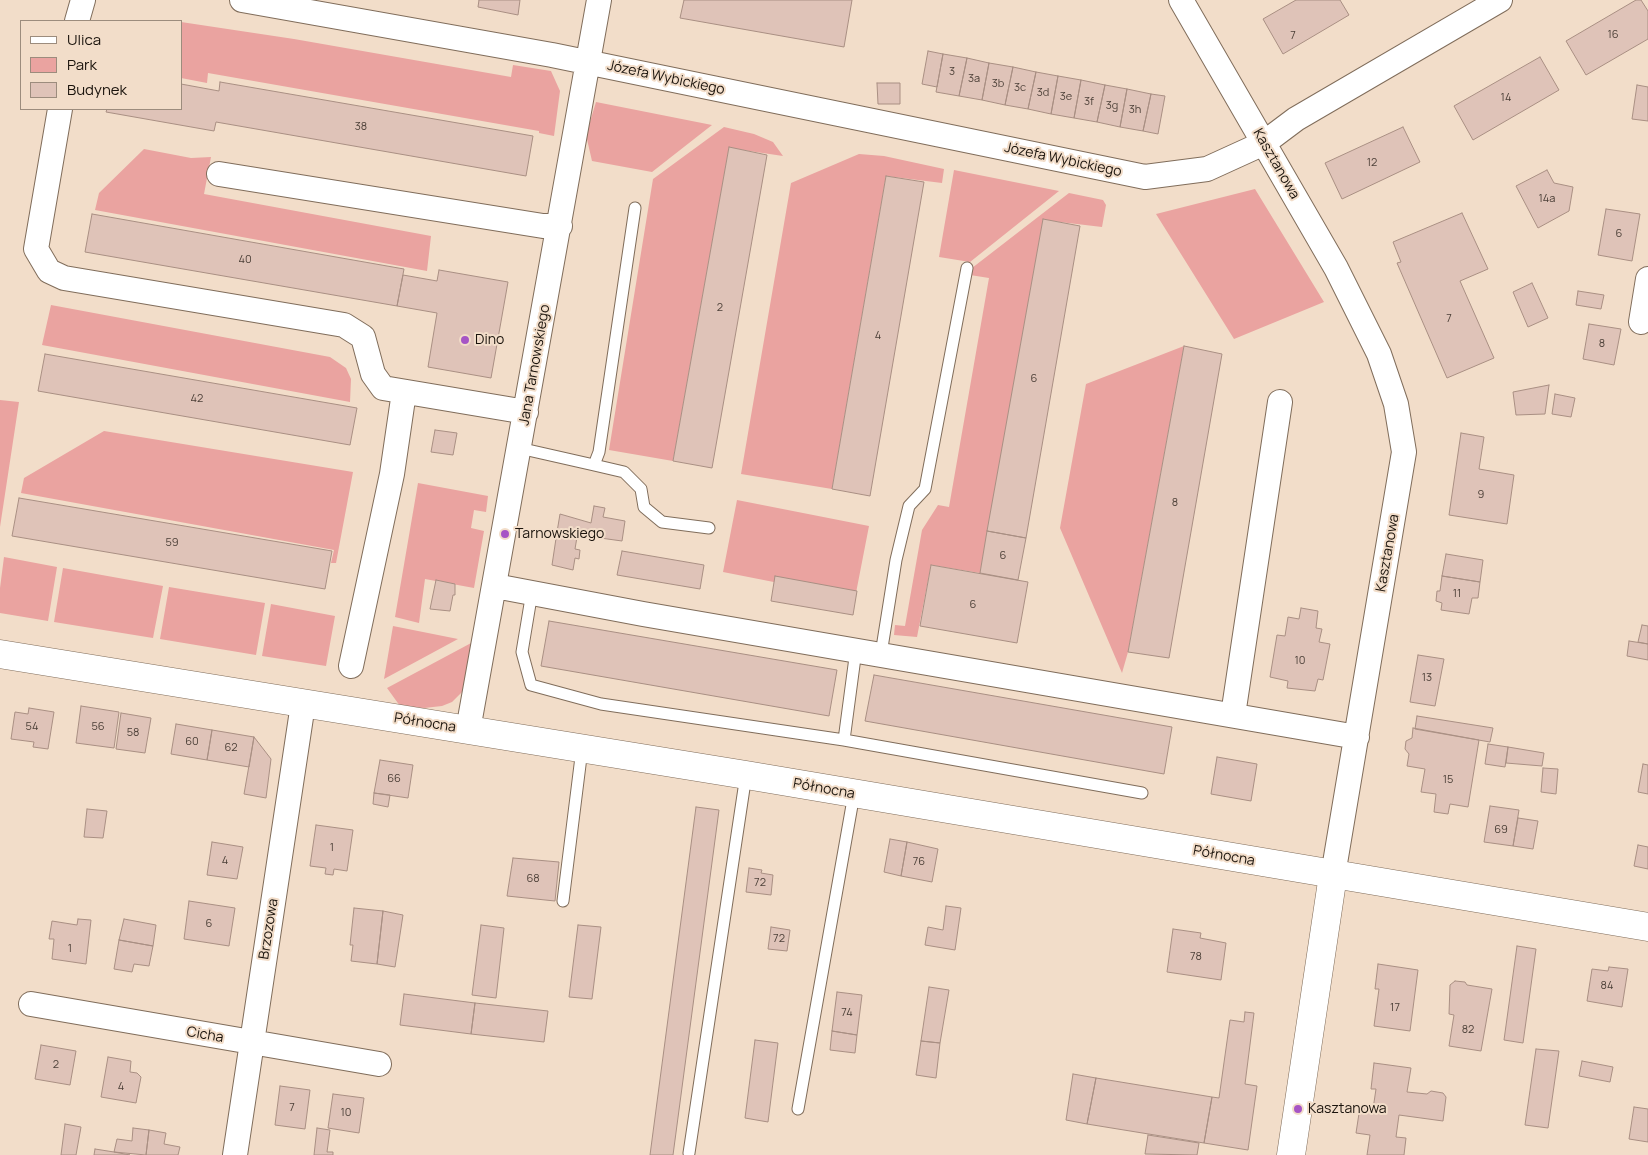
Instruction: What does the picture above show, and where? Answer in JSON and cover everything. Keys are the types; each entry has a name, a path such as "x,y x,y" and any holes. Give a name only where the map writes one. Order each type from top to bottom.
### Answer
{"street":[{"path":"77,20 83,0"},
{"name":"Józefa Wybickiego","path":"242,0 588,62 1145,177 1207,169 1264,142 1296,120 1500,0"},
{"name":"Jana Tarnowskiego","path":"468,730 560,226 598,0"},
{"name":"Kasztanowa","path":"1185,2 1336,268 1379,354 1396,404 1404,452 1333,875 1291,1155"},
{"path":"60,110 36,249 49,271 64,278 344,325 363,337 373,374 383,388 526,412"},
{"path":"219,174 533,224 560,226"},
{"path":"1641,322 1648,279"},
{"path":"351,666 392,474 404,392"},
{"path":"1233,715 1280,402"},
{"path":"495,586 643,614 1357,737"},
{"name":"Północna","path":"0,654 746,775 1648,927"},
{"name":"Brzozowa","path":"235,1155 303,704"},
{"name":"Cicha","path":"31,1004 379,1064"}],"lane":[{"path":"594,464 599,452 635,208"},
{"path":"881,654 896,560 910,506 925,490 968,268"},
{"path":"519,448 624,472 641,489 644,507 662,522 709,528"},
{"path":"532,592 522,652 531,685 601,704 844,740 1142,793"},
{"path":"844,740 856,650"},
{"path":"563,900 582,748"},
{"path":"689,1153 746,775"},
{"path":"798,1109 854,794"}],"green space":[{"path":"182,22 294,39 511,77 513,65 551,71 560,91 554,136 539,133 539,131 208,73 207,83 182,78"},
{"path":"596,102 712,125 652,172 592,161 586,135"},
{"path":"724,127 754,134 773,142 783,156 729,148 673,461 609,450 653,179"},
{"path":"144,149 191,158 211,157 204,194 431,236 427,271 95,210 99,193"},
{"path":"859,154 884,156 944,169 942,183 886,176 832,489 741,474 791,183"},
{"path":"954,170 1059,191 970,262 939,257"},
{"path":"1255,189 1324,302 1234,339 1156,214"},
{"path":"1069,193 1103,200 1106,205 1102,227 1043,220 980,573 931,565 917,637 894,635 895,625 905,626 922,530 938,505 949,507 989,278 970,275 972,268"},
{"path":"51,305 330,357 346,368 351,379 350,402 42,345"},
{"path":"1184,346 1128,652 1122,673 1060,528 1086,384"},
{"path":"0,400 19,402 0,527"},
{"path":"104,431 353,472 336,563 331,563 334,550 21,493 24,478"},
{"path":"418,483 488,496 486,512 474,510 471,528 484,531 474,588 425,579 419,623 395,617"},
{"path":"737,500 869,526 855,598 723,572"},
{"path":"4,557 57,567 48,621 0,613 0,588"},
{"path":"63,568 163,586 153,638 54,622"},
{"path":"169,587 265,603 256,655 160,639"},
{"path":"271,604 335,616 326,666 262,656"},
{"path":"393,626 458,639 384,679"},
{"path":"473,642 465,689 452,702 442,706 424,708 400,706 387,688"}],"building":[{"path":"479,0 520,0 518,15 478,7"},
{"path":"684,0 852,0 844,47 680,18"},
{"path":"1296,0 1340,0 1349,15 1283,54 1263,19"},
{"path":"1636,0 1641,0 1648,11 1648,39 1586,75 1566,41"},
{"path":"928,51 943,54 937,87 922,84"},
{"path":"943,54 967,58 959,96 936,92"},
{"path":"1540,57 1559,90 1473,140 1454,106"},
{"path":"967,58 989,63 982,100 959,96"},
{"path":"989,63 1013,67 1005,105 982,100"},
{"path":"1013,67 1036,72 1028,109 1005,105"},
{"path":"1036,72 1058,76 1051,114 1028,109"},
{"path":"1058,76 1081,80 1074,118 1051,114"},
{"path":"1081,80 1105,85 1097,122 1074,118"},
{"path":"220,82 533,136 526,176 216,122 214,131 106,112 107,110 182,110 182,84 219,91"},
{"path":"877,83 900,83 900,104 878,104"},
{"path":"1105,85 1127,89 1120,127 1097,122"},
{"path":"1637,85 1648,87 1648,121 1632,119"},
{"path":"1127,89 1151,94 1143,131 1120,127"},
{"path":"1151,94 1165,96 1158,134 1143,131"},
{"path":"1403,127 1420,162 1342,199 1325,163"},
{"path":"729,147 767,155 712,468 673,461"},
{"path":"1547,170 1554,183 1573,187 1569,211 1538,228 1516,186"},
{"path":"886,176 924,182 870,496 832,489"},
{"path":"1606,209 1640,214 1632,261 1598,255"},
{"path":"1462,213 1488,269 1460,281 1494,358 1447,378 1397,263 1401,262 1393,242"},
{"path":"92,214 404,269 397,306 85,252"},
{"path":"1043,219 1080,226 1026,538 987,531"},
{"name":"Dino","path":"439,270 508,282 491,378 428,367 437,313 397,306 403,275 437,281"},
{"path":"1532,283 1548,318 1528,327 1513,292"},
{"path":"1578,291 1604,295 1601,309 1576,305"},
{"path":"1589,324 1621,329 1614,365 1583,359"},
{"path":"1184,346 1222,354 1169,658 1128,652"},
{"path":"45,354 357,408 350,445 38,391"},
{"path":"1549,385 1545,414 1516,415 1513,392"},
{"path":"1555,394 1575,398 1571,417 1552,414"},
{"path":"435,430 457,433 453,455 431,452"},
{"path":"1461,433 1484,437 1479,469 1514,475 1507,524 1449,515"},
{"path":"19,498 332,551 325,589 12,536"},
{"path":"594,506 605,508 603,517 625,521 622,541 557,532 560,514 591,523"},
{"path":"987,531 1026,538 1018,580 980,573"},
{"path":"557,532 577,537 575,549 580,550 579,559 575,558 573,570 552,565"},
{"path":"622,551 704,565 700,589 617,575"},
{"path":"1446,554 1483,560 1480,582 1442,576"},
{"path":"931,565 1028,582 1017,643 920,626"},
{"path":"775,576 857,591 853,615 771,601"},
{"path":"1442,576 1480,582 1478,598 1472,598 1469,614 1441,610 1442,603 1436,601 1437,591 1440,591"},
{"path":"436,580 455,584 455,595 453,595 450,611 430,609"},
{"path":"1301,608 1318,611 1316,628 1322,629 1319,642 1330,644 1323,680 1318,679 1315,691 1287,688 1288,681 1270,677 1277,635 1285,636 1288,617 1299,619"},
{"path":"549,621 837,670 829,716 541,666"},
{"path":"1642,625 1648,626 1648,644 1638,642"},
{"path":"1629,641 1648,644 1648,660 1627,656"},
{"path":"1418,655 1444,659 1435,706 1410,702"},
{"path":"874,675 1172,727 1164,774 865,721"},
{"path":"81,706 119,712 114,748 76,743"},
{"path":"29,708 54,712 48,749 33,747 34,742 11,739 15,712 28,714"},
{"path":"121,713 151,718 145,753 116,749"},
{"path":"1417,716 1493,728 1490,742 1415,729"},
{"path":"176,724 212,730 207,760 171,754"},
{"path":"1413,728 1479,740 1468,807 1450,804 1448,814 1434,812 1436,794 1421,792 1425,769 1407,766 1409,754 1405,749 1406,741 1412,738"},
{"path":"212,730 254,737 249,767 207,760"},
{"path":"254,737 271,759 266,798 244,794"},
{"path":"1488,744 1508,747 1505,767 1485,764"},
{"path":"1508,747 1544,753 1542,766 1506,763"},
{"path":"1217,757 1257,764 1251,801 1211,794"},
{"path":"380,760 413,765 408,798 374,793"},
{"path":"1643,764 1648,765 1648,794 1638,792"},
{"path":"1543,768 1558,769 1556,794 1541,792"},
{"path":"374,793 390,795 388,807 373,804"},
{"path":"1490,806 1519,810 1513,846 1484,842"},
{"path":"696,807 719,810 673,1155 650,1155"},
{"path":"87,809 107,811 103,838 84,837"},
{"path":"1518,818 1538,821 1533,849 1513,846"},
{"path":"316,825 353,830 347,871 334,869 333,875 325,874 326,868 310,866"},
{"path":"890,839 907,842 901,876 884,872"},
{"path":"212,842 243,847 237,879 207,875"},
{"path":"907,842 938,849 932,882 901,876"},
{"path":"1638,845 1648,847 1648,869 1634,866"},
{"path":"513,858 559,862 555,901 507,896"},
{"path":"749,868 762,870 761,873 773,875 771,895 746,892"},
{"path":"189,901 235,908 229,946 184,939"},
{"path":"946,906 961,908 955,950 925,945 928,927 943,930"},
{"path":"354,908 383,911 377,964 351,961 353,945 350,945"},
{"path":"383,911 403,915 395,967 377,964"},
{"path":"78,919 91,920 86,964 52,959 54,939 49,939 52,921 77,925"},
{"path":"124,919 156,925 153,946 119,940"},
{"path":"481,925 504,928 496,998 472,995"},
{"path":"578,925 601,927 592,999 569,997"},
{"path":"771,927 790,930 787,951 768,949"},
{"path":"1173,929 1201,933 1200,938 1226,943 1221,980 1167,972"},
{"path":"119,940 153,946 149,966 134,964 132,972 114,969"},
{"path":"1517,946 1536,949 1523,1043 1504,1040"},
{"path":"1378,964 1418,970 1410,1031 1374,1026 1379,989 1375,989"},
{"path":"1609,967 1628,969 1622,1007 1587,1001 1592,969 1608,971"},
{"path":"1455,981 1492,989 1481,1051 1449,1046 1454,1015 1449,1014 1450,985"},
{"path":"929,987 949,990 940,1043 921,1041"},
{"path":"837,992 862,995 857,1035 832,1031"},
{"path":"404,994 475,1003 471,1034 400,1025"},
{"path":"475,1003 548,1011 544,1042 471,1034"},
{"path":"1245,1012 1254,1013 1245,1084 1257,1086 1248,1150 1204,1143 1212,1097 1219,1098 1230,1020 1244,1022"},
{"path":"832,1031 857,1035 855,1053 830,1050"},
{"path":"755,1040 778,1043 768,1122 745,1118"},
{"path":"921,1041 940,1043 936,1078 916,1075"},
{"path":"41,1045 76,1051 70,1085 35,1079"},
{"path":"1536,1049 1559,1051 1548,1128 1525,1125"},
{"path":"108,1057 131,1061 130,1072 137,1073 141,1077 136,1103 101,1097"},
{"path":"1582,1061 1613,1067 1610,1082 1579,1076"},
{"path":"1374,1063 1411,1068 1407,1092 1427,1094 1431,1091 1443,1093 1446,1097 1443,1121 1399,1115 1396,1137 1406,1138 1404,1155 1367,1155 1370,1135 1356,1133 1360,1107 1373,1109 1376,1089 1371,1089"},
{"path":"1073,1074 1096,1078 1087,1124 1066,1120"},
{"path":"1096,1078 1212,1097 1204,1143 1087,1124"},
{"path":"280,1086 310,1090 305,1129 275,1125"},
{"path":"333,1094 364,1098 359,1133 328,1128"},
{"path":"1634,1107 1648,1109 1648,1142 1629,1139"},
{"path":"65,1124 81,1127 76,1155 61,1155"},
{"path":"133,1128 149,1130 146,1155 114,1152 117,1139 132,1141"},
{"path":"317,1128 330,1130 327,1152 333,1152 333,1155 314,1155"},
{"path":"149,1130 166,1133 164,1144 180,1147 178,1155 146,1155"},
{"path":"1148,1135 1199,1143 1197,1155 1145,1154"},
{"path":"95,1149 114,1152 130,1155 94,1155"}],"place":[{"name":"Dino","path":"465,340"},
{"name":"Tarnowskiego","path":"505,534"},
{"name":"Kasztanowa","path":"1298,1109"}]}
